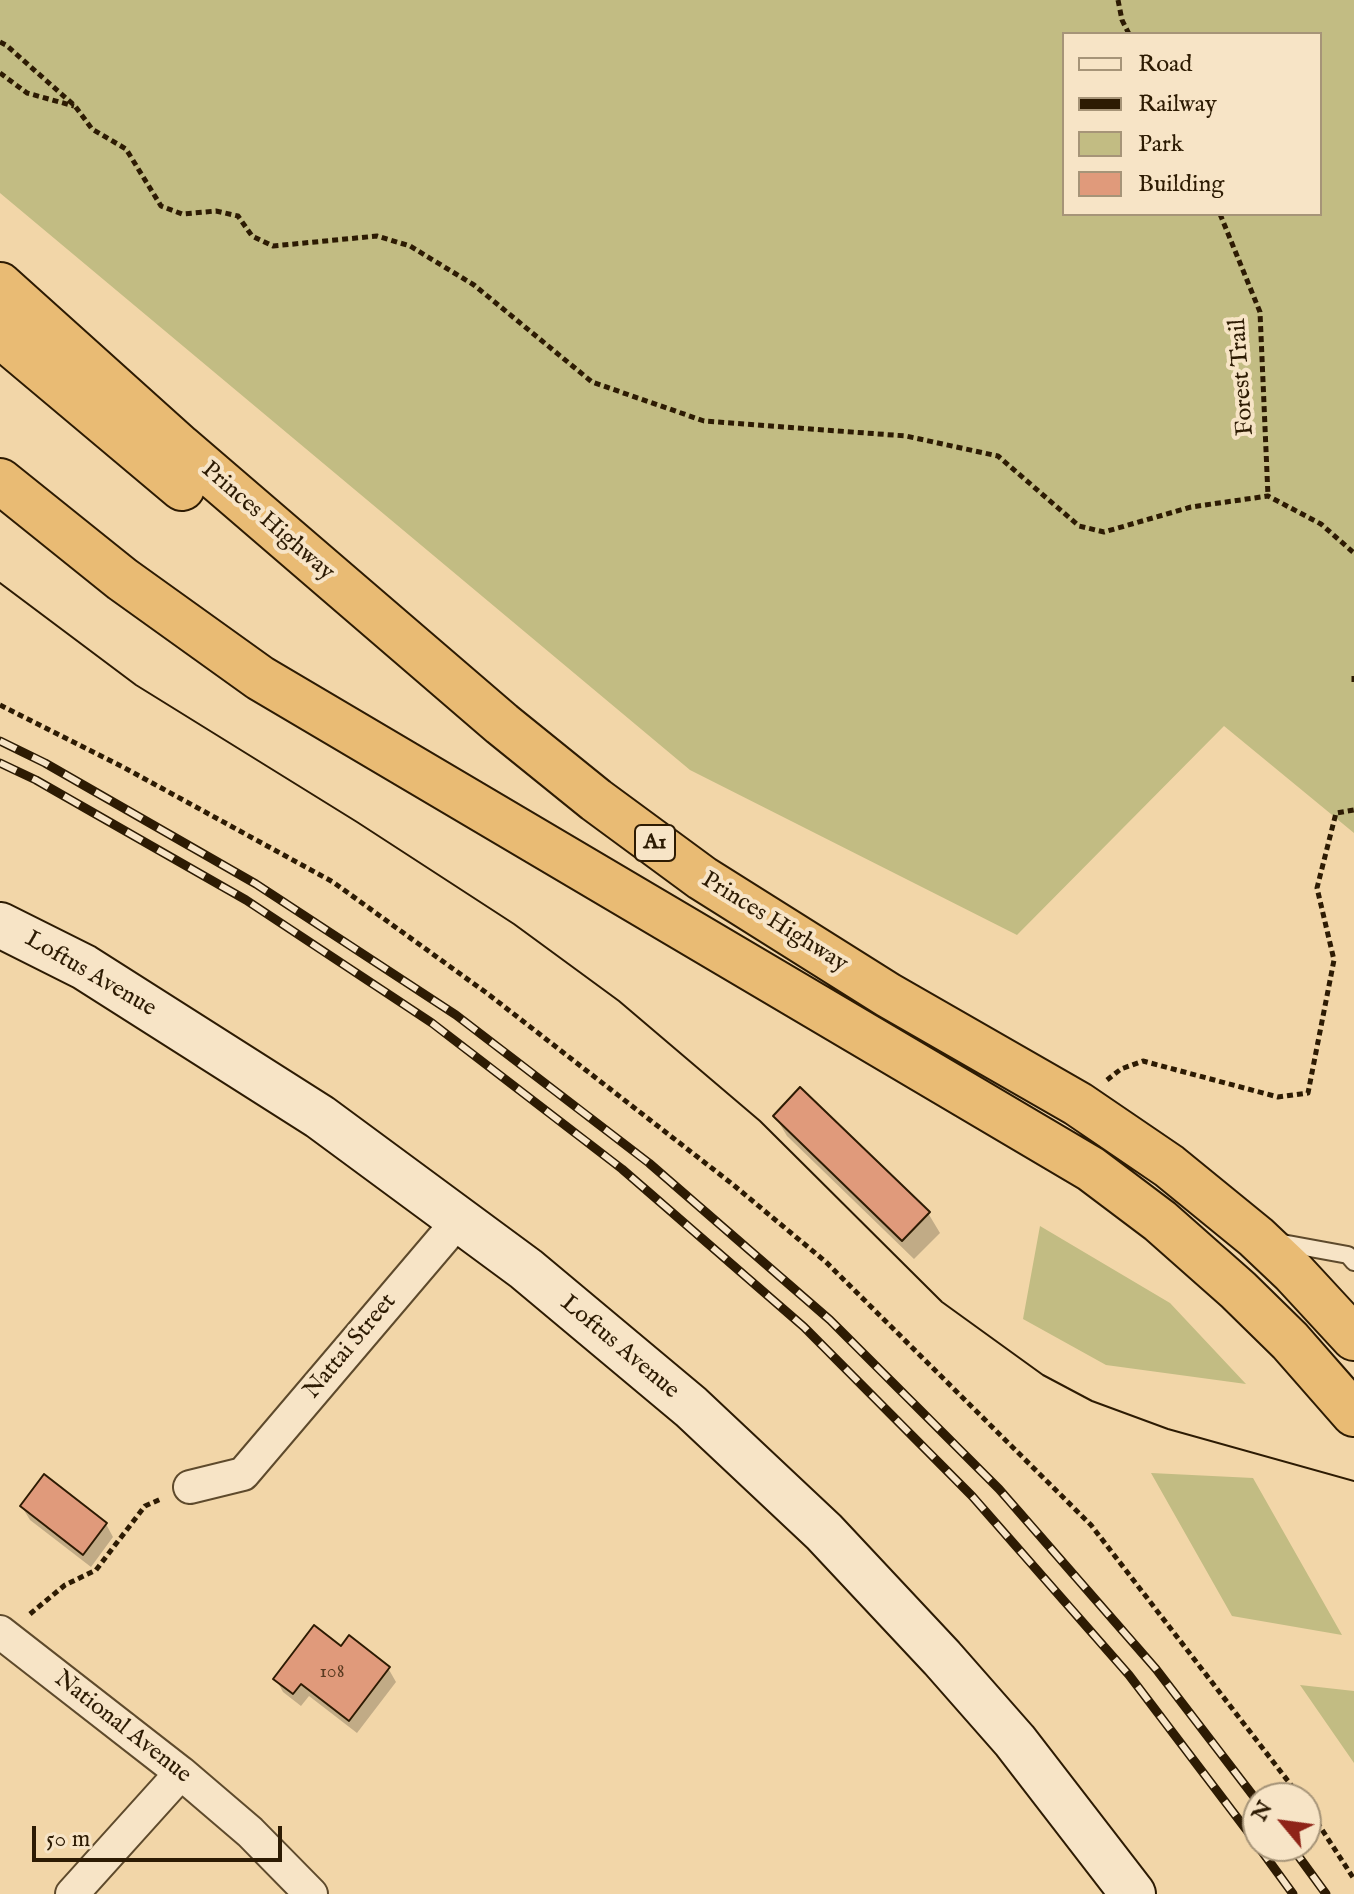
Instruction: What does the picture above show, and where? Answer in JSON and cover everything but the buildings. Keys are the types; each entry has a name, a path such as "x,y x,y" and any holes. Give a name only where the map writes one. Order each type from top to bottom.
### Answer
{"highway":[{"name":"Princes Highway","path":"0,285 180,447 502,724 596,800 702,878 888,995 1078,1104 1169,1166 1256,1237 1354,1338"},
{"path":"0,335 279,567 502,724"},
{"name":"Princes Highway","path":"0,481 122,579 260,678 1091,1169 1160,1221 1238,1290 1290,1341 1354,1414"}],"street":[{"name":"Loftus Avenue","path":"0,925 84,967 320,1117 526,1269 691,1407 824,1532 942,1658 1015,1741 1133,1894"},
{"name":"Nattai Street","path":"190,1487 250,1485 459,1220"},
{"name":"National Avenue","path":"2,1633 181,1773 250,1832 311,1894"},
{"path":"72,1894 181,1773"}],"lane":[{"path":"1256,1237 1348,1255 1354,1262"}],"path":[{"path":"1118,0 1128,32"},
{"path":"0,42 75,106 92,129 126,149 161,206 182,214 216,211 238,216 252,236 273,246 377,236 410,246 474,285 592,382 704,421 906,436 998,456 1079,526 1104,532 1191,507 1268,496 1321,524 1354,553"},
{"path":"0,73 27,93 75,106"},
{"name":"Forest Trail","path":"1221,216 1260,312 1268,496"},
{"path":"1354,676 1354,683"},
{"path":"0,705 123,767 333,882 500,1003 826,1262 1091,1525 1289,1782"},
{"path":"1078,1104 1121,1069 1143,1061 1278,1097 1308,1093 1334,960 1317,888 1336,813 1354,810"},
{"path":"2,1633 65,1585 96,1570 145,1506 190,1487"},
{"path":"1322,1830 1354,1879"}],"green space":[{"path":"0,0 1354,0 1354,833 1224,726 1017,935 690,770 0,193"},
{"path":"1040,1226 1170,1303 1246,1384 1106,1365 1023,1319"},
{"path":"1151,1473 1253,1478 1342,1635 1232,1616"},
{"path":"1300,1685 1354,1691 1354,1763"}],"tram line":[{"path":"0,583 136,685 514,924 619,1001 760,1121 942,1302 1043,1375 1092,1401 1168,1429 1354,1481"}],"railway":[{"path":"0,741 45,763 256,884 456,1015 649,1163 830,1320 999,1489 1156,1669 1243,1782"},
{"path":"0,763 36,780 246,900 432,1023 622,1169 804,1327 972,1496 1129,1675 1242,1824"},
{"path":"1270,1862 1293,1894"},
{"path":"1303,1862 1326,1894"}]}
